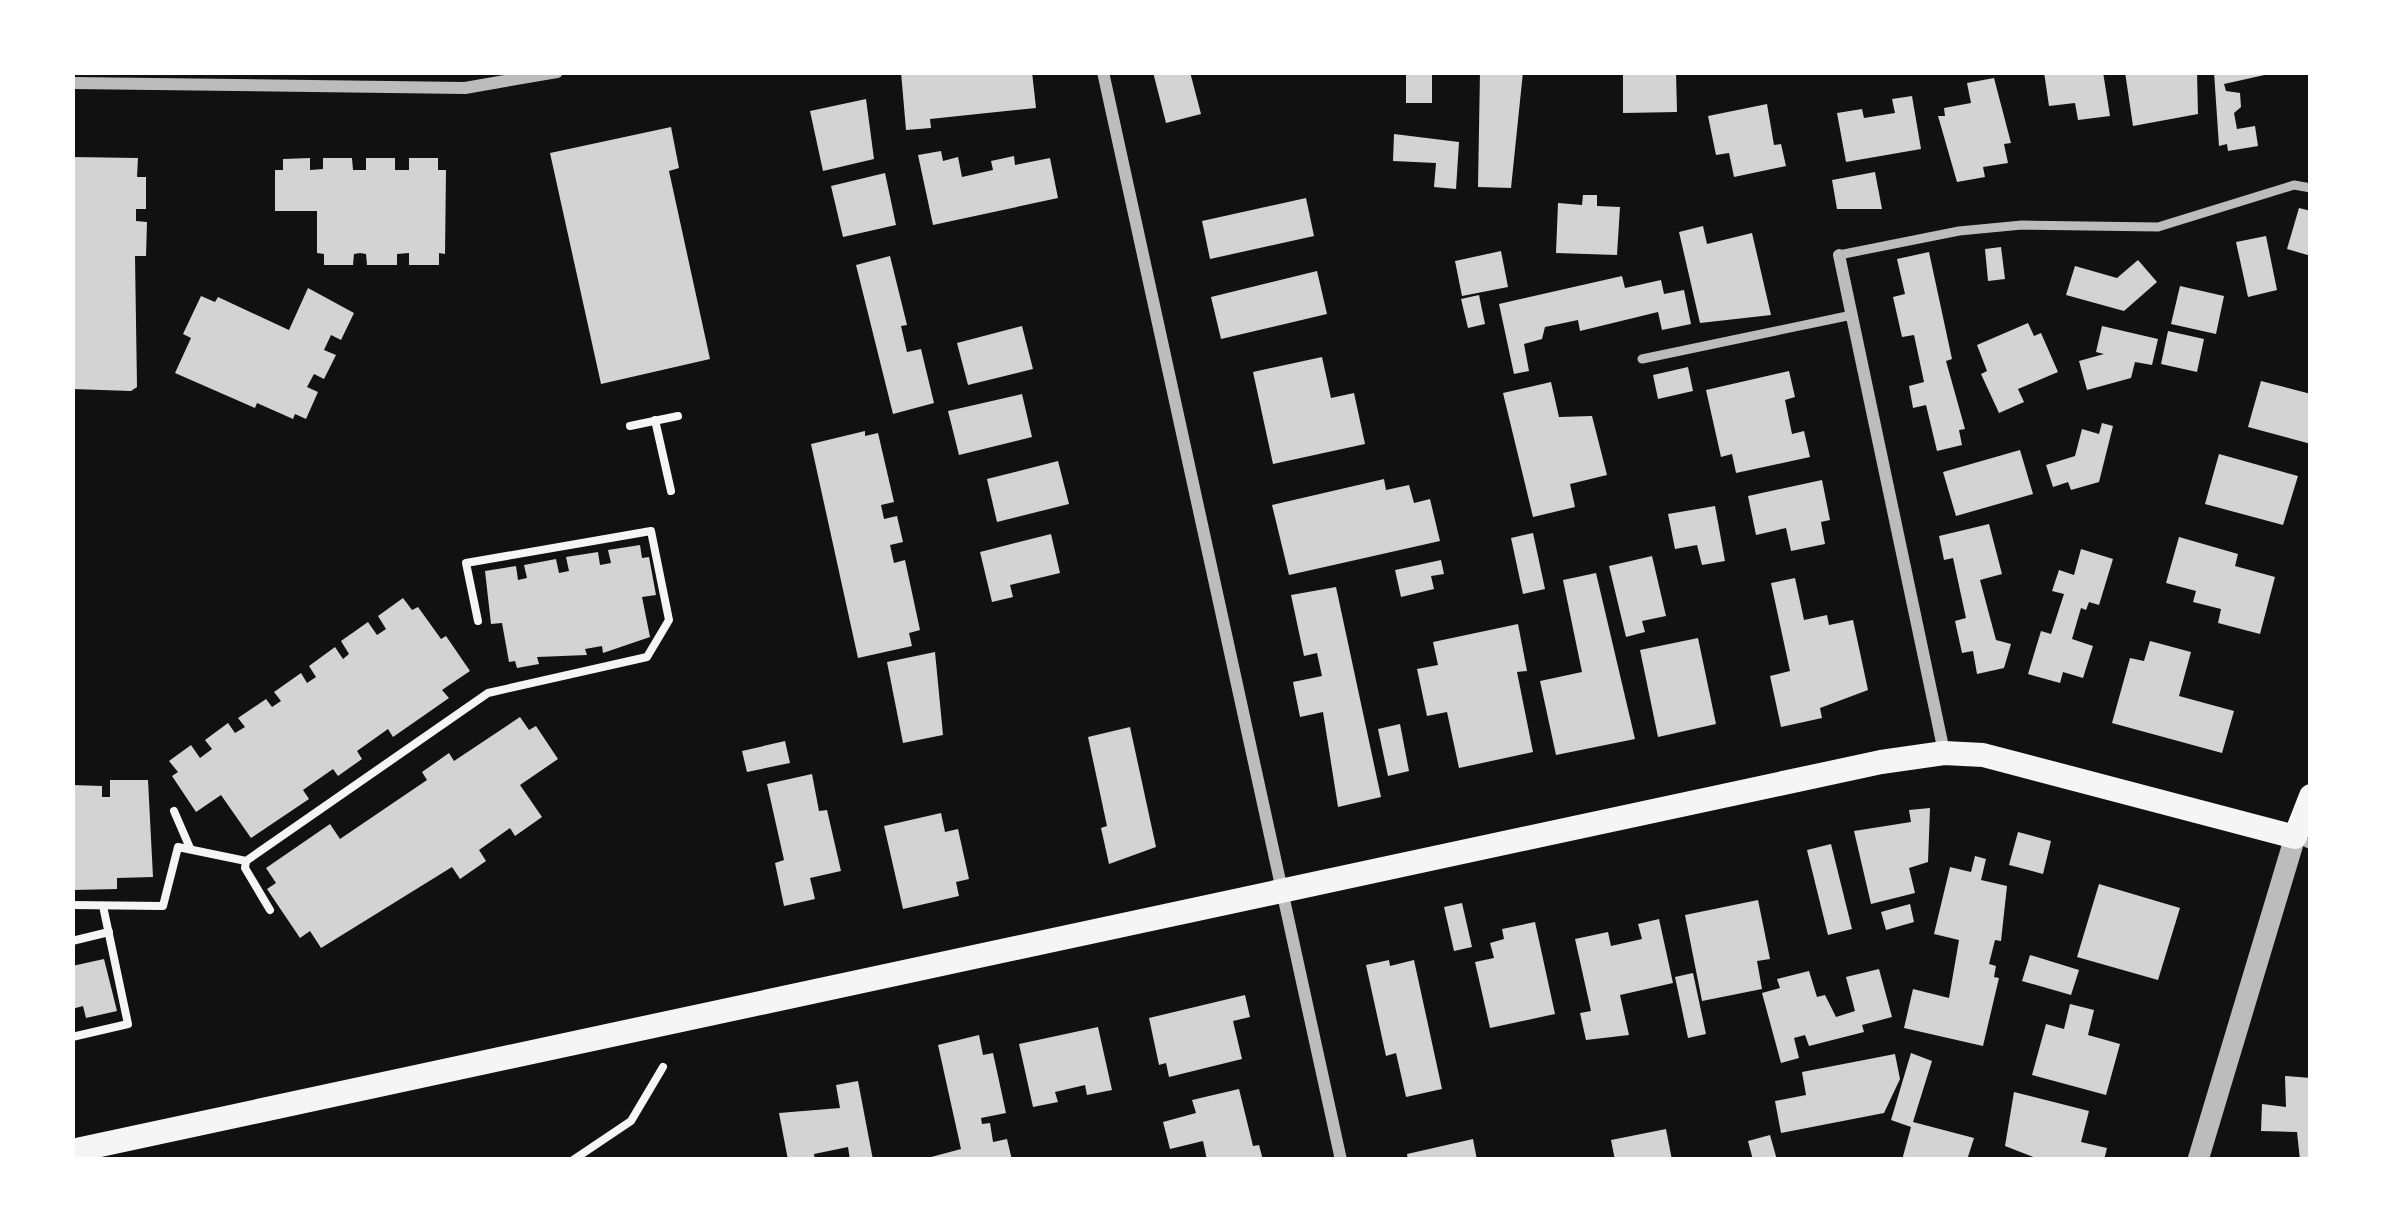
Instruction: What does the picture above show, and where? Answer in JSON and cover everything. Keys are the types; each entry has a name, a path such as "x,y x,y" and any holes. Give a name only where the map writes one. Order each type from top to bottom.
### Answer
{"main road":[{"path":"72,1151 1752,788 1944,753 2017,761 2303,841 2311,796"}],"street":[{"path":"72,83 181,83 202,89 465,88 557,72"},
{"path":"1103,72 1341,1160"},
{"path":"1839,254 1944,753"},
{"path":"2198,1160 2303,841"}],"lane":[{"path":"201,72 202,89"},
{"path":"1839,254 2022,225 2158,227 2294,185 2311,188"},
{"path":"1642,359 1852,315"}],"path":[{"path":"630,426 678,416"},
{"path":"655,420 670,491"},
{"path":"72,905 163,906 178,847 246,860 488,693 647,657 669,620 651,531 466,563 478,621"},
{"path":"174,811 190,849"},
{"path":"246,860 270,910"},
{"path":"72,1037 128,1024 103,906"},
{"path":"72,940 109,932"},
{"path":"573,1160 631,1121 663,1067"}],"building":[{"path":"901,72 1032,72 1036,108 930,119 931,128 906,130"},
{"path":"1153,72 1190,72 1201,114 1166,123"},
{"path":"1406,72 1432,72 1432,103 1406,103"},
{"path":"1480,72 1523,72 1511,188 1478,187"},
{"path":"1623,72 1676,72 1677,112 1623,113"},
{"path":"2044,72 2103,72 2110,116 2078,120 2075,103 2049,106"},
{"path":"2125,72 2197,72 2198,114 2133,126"},
{"path":"2214,72 2278,72 2224,84 2226,91 2240,93 2241,107 2234,113 2237,129 2255,126 2258,146 2228,151 2227,144 2219,146"},
{"path":"1994,78 2011,143 2004,144 2008,163 1983,167 1985,177 1957,182 1938,116 1945,116 1944,108 1971,103 1967,83"},
{"path":"1912,96 1921,149 1846,162 1837,113 1862,109 1864,118 1895,113 1892,99"},
{"path":"866,99 874,159 823,171 810,111"},
{"path":"1767,104 1774,145 1781,144 1786,166 1734,177 1729,153 1716,155 1708,116"},
{"path":"671,127 679,168 669,171 710,359 601,384 550,153"},
{"path":"1394,134 1459,142 1456,189 1434,187 1436,163 1393,161"},
{"path":"941,151 943,161 958,157 962,177 993,170 991,161 1014,156 1015,165 1050,158 1058,198 933,225 918,155"},
{"path":"72,157 138,158 137,177 146,177 146,209 136,209 136,221 147,222 146,256 135,256 137,387 131,391 72,389"},
{"path":"310,158 310,170 323,169 323,158 352,158 353,170 366,170 366,158 395,158 395,170 409,170 409,158 438,158 438,170 446,170 445,254 439,253 439,265 409,265 409,253 397,254 397,265 367,265 366,254 360,253 354,254 353,265 324,265 324,254 317,253 317,211 275,211 275,170 283,170 283,159"},
{"path":"1875,172 1882,209 1837,209 1832,180"},
{"path":"885,173 896,225 843,237 831,186"},
{"path":"1583,195 1597,195 1597,206 1620,207 1617,255 1556,253 1558,203 1582,205"},
{"path":"1306,198 1314,236 1210,259 1202,221"},
{"path":"2299,208 2311,211 2311,256 2287,249"},
{"path":"1703,226 1707,244 1752,233 1771,315 1700,323 1679,232"},
{"path":"2266,236 2277,290 2248,297 2236,242"},
{"path":"2001,247 2005,279 1988,281 1985,249"},
{"path":"1501,251 1508,287 1462,296 1455,261"},
{"path":"1929,252 1952,359 1946,361 1965,429 1959,430 1962,445 1937,451 1926,405 1913,408 1909,386 1924,382 1914,335 1902,337 1893,297 1905,294 1897,259"},
{"path":"890,256 907,325 901,326 907,352 921,349 934,403 893,414 856,265"},
{"path":"2138,260 2157,282 2124,311 2066,295 2075,266 2117,278"},
{"path":"1317,271 1327,314 1221,339 1211,297"},
{"path":"1622,276 1625,288 1661,280 1664,294 1684,290 1691,324 1662,330 1658,312 1580,331 1578,320 1545,327 1542,339 1524,344 1529,371 1514,374 1499,304"},
{"path":"2180,286 2224,296 2216,334 2171,324"},
{"path":"308,288 354,313 341,340 331,335 324,350 336,355 324,379 314,374 307,387 318,392 306,419 295,414 293,419 257,403 255,408 175,373 191,338 183,334 201,296 215,302 218,297 289,330"},
{"path":"1479,295 1485,324 1468,328 1461,299"},
{"path":"2028,323 2034,336 2041,333 2058,372 2018,389 2024,402 1999,413 1981,374 1987,371 1977,345"},
{"path":"1022,326 1033,369 968,385 957,343"},
{"path":"2102,326 2158,339 2152,365 2135,362 2131,378 2087,390 2079,361 2104,354 2096,352"},
{"path":"2168,331 2204,339 2197,372 2161,364"},
{"path":"1322,357 1331,398 1354,393 1365,444 1273,464 1253,372"},
{"path":"1688,367 1693,391 1658,399 1653,375"},
{"path":"1789,371 1795,397 1785,400 1792,434 1804,431 1810,457 1736,473 1732,454 1721,457 1706,390"},
{"path":"2261,381 2311,394 2311,444 2248,427"},
{"path":"1551,382 1559,417 1592,416 1607,475 1570,484 1575,507 1533,517 1503,393"},
{"path":"1022,394 1032,437 959,455 948,411"},
{"path":"2102,423 2113,426 2099,482 2071,490 2068,482 2053,487 2046,465 2075,456 2082,429 2099,434"},
{"path":"865,431 865,436 878,433 894,502 881,505 884,519 897,516 903,542 890,545 894,563 905,560 920,630 909,633 912,646 858,658 811,444"},
{"path":"2020,450 2033,494 1956,516 1943,472"},
{"path":"2219,454 2298,476 2283,525 2205,504"},
{"path":"1058,461 1069,504 997,522 987,479"},
{"path":"1384,479 1386,490 1409,485 1414,503 1430,499 1440,541 1289,575 1272,505"},
{"path":"1822,480 1830,520 1821,522 1825,544 1791,551 1786,528 1756,535 1748,496"},
{"path":"1715,506 1725,561 1702,565 1697,545 1675,549 1668,514"},
{"path":"1989,524 2002,574 1980,580 1996,640 2011,644 2004,668 1977,674 1973,651 1962,653 1955,621 1966,618 1953,558 1944,560 1939,536"},
{"path":"1533,533 1545,589 1523,594 1511,538"},
{"path":"1051,534 1060,573 1010,585 1013,597 992,602 980,552"},
{"path":"2179,537 2238,554 2235,566 2275,577 2260,634 2218,623 2221,609 2193,602 2196,591 2166,583"},
{"path":"640,545 642,558 649,557 656,595 642,597 650,637 603,653 602,646 585,649 587,655 537,657 539,664 517,668 515,661 509,662 502,623 491,624 485,571 516,566 518,580 527,578 524,565 556,559 559,573 569,571 566,557 598,552 600,565 611,563 608,550"},
{"path":"2081,549 2113,559 2099,605 2089,602 2086,610 2081,608 2072,639 2093,646 2083,678 2063,672 2060,683 2028,674 2041,631 2051,634 2064,594 2052,591 2059,570 2074,575"},
{"path":"1652,556 1666,616 1642,621 1645,632 1626,637 1609,566"},
{"path":"1441,560 1444,574 1431,576 1434,589 1401,597 1395,570"},
{"path":"1596,573 1635,739 1556,755 1540,681 1582,672 1563,580"},
{"path":"1795,578 1804,620 1827,615 1829,625 1853,620 1868,690 1820,708 1822,718 1781,727 1770,676 1790,671 1771,583"},
{"path":"1336,587 1381,797 1338,807 1323,712 1300,717 1293,682 1322,676 1317,653 1304,656 1291,595"},
{"path":"403,598 412,610 418,607 441,639 446,636 470,671 442,690 449,698 393,737 388,729 357,751 362,759 338,776 333,769 303,790 309,799 251,838 221,795 196,812 172,776 178,772 169,761 191,745 200,758 212,749 205,740 228,723 235,733 245,727 238,718 266,699 272,707 281,701 274,692 301,673 307,683 316,677 309,666 335,647 343,659 349,654 341,641 368,622 377,635 386,629 378,616"},
{"path":"1518,624 1527,671 1517,672 1533,752 1459,768 1447,712 1427,716 1417,669 1438,665 1433,642"},
{"path":"1698,638 1716,724 1658,737 1640,650"},
{"path":"2150,641 2191,652 2179,696 2234,711 2222,753 2112,723 2130,658 2144,661"},
{"path":"935,652 943,735 903,743 887,662"},
{"path":"520,717 529,730 536,726 558,759 520,785 542,817 515,836 510,828 479,850 486,861 460,879 452,867 321,948 310,931 300,938 267,889 276,883 266,868 330,824 340,839 427,780 422,772 449,753 454,761"},
{"path":"1400,724 1409,771 1388,776 1378,729"},
{"path":"1130,727 1156,847 1109,864 1101,828 1107,826 1088,737"},
{"path":"785,741 790,763 747,772 742,751"},
{"path":"812,774 819,811 827,810 841,871 810,878 815,899 784,906 775,863 784,860 767,784"},
{"path":"110,780 148,780 153,877 117,878 117,889 72,890 72,785 102,786 102,797 110,797"},
{"path":"1930,808 1928,862 1909,868 1915,893 1871,904 1854,831 1911,822 1909,810"},
{"path":"941,813 945,832 958,829 969,879 956,882 959,896 903,909 884,826"},
{"path":"2018,832 2051,841 2043,874 2009,865"},
{"path":"1831,844 1852,929 1828,935 1807,850"},
{"path":"1975,856 1986,859 1981,880 2007,886 2001,941 1995,940 1989,964 1996,966 1994,977 1999,978 1983,1046 1904,1028 1913,989 1949,998 1959,940 1934,934 1950,867 1971,872"},
{"path":"2099,884 2180,908 2158,980 2077,957"},
{"path":"1758,900 1770,959 1757,961 1762,989 1702,1001 1685,915"},
{"path":"1462,903 1472,947 1454,951 1444,907"},
{"path":"1910,904 1914,922 1886,930 1881,912"},
{"path":"1659,919 1673,983 1620,995 1629,1035 1586,1040 1580,1013 1591,1011 1575,939 1608,932 1611,946 1642,939 1638,924"},
{"path":"1535,922 1555,1014 1490,1028 1475,962 1494,958 1490,943 1504,939 1502,929"},
{"path":"2030,955 2079,970 2071,995 2022,981"},
{"path":"104,959 117,1011 86,1018 83,1006 72,1009 72,966"},
{"path":"1389,960 1390,966 1414,960 1442,1089 1406,1097 1396,1053 1386,1056 1366,965"},
{"path":"1879,969 1892,1017 1862,1025 1864,1032 1809,1046 1805,1035 1794,1038 1799,1058 1781,1063 1762,993 1780,988 1777,979 1809,971 1817,997 1825,995 1836,1017 1855,1011 1846,977"},
{"path":"1693,973 1706,1034 1688,1038 1675,977"},
{"path":"1245,995 1250,1017 1233,1021 1242,1059 1169,1077 1166,1063 1159,1065 1149,1018"},
{"path":"2070,1004 2094,1010 2088,1035 2120,1044 2106,1095 2032,1075 2046,1024 2064,1029"},
{"path":"1098,1027 1112,1090 1087,1095 1085,1085 1055,1092 1058,1102 1033,1107 1019,1044"},
{"path":"979,1035 983,1055 993,1053 1006,1113 981,1118 982,1124 990,1123 993,1142 1007,1139 1012,1160 920,1160 961,1149 938,1045"},
{"path":"1911,1053 1932,1061 1913,1122 1974,1138 1967,1160 1902,1160 1911,1127 1891,1120"},
{"path":"1895,1054 1900,1079 1884,1113 1781,1133 1775,1101 1806,1095 1802,1072"},
{"path":"2285,1076 2311,1078 2311,1160 2300,1160 2297,1132 2261,1131 2262,1104 2286,1107"},
{"path":"858,1081 873,1160 850,1160 848,1147 814,1154 815,1160 788,1160 779,1113 840,1108 836,1085"},
{"path":"1239,1089 1253,1146 1259,1145 1263,1160 1207,1160 1203,1141 1170,1149 1163,1122 1196,1113 1192,1100"},
{"path":"2014,1092 2089,1111 2081,1142 2107,1148 2104,1160 2041,1160 2005,1146"},
{"path":"1666,1129 1672,1160 1615,1160 1611,1140"},
{"path":"1770,1135 1777,1160 1753,1160 1748,1141"},
{"path":"1473,1139 1477,1160 1408,1160 1407,1154"}]}
